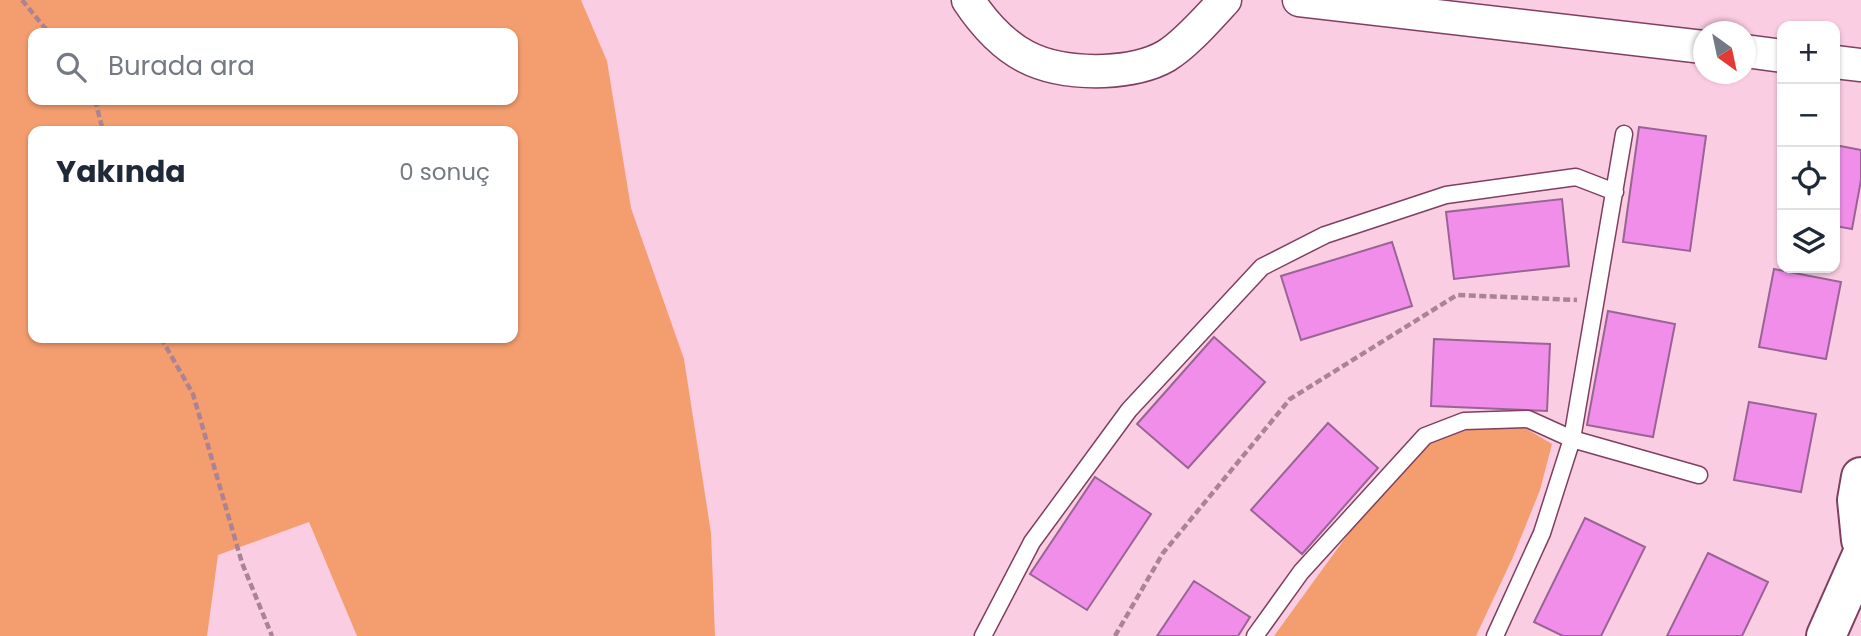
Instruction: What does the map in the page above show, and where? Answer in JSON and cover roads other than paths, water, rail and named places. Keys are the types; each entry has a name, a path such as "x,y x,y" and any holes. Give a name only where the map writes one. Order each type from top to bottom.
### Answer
{"street":[{"path":"968,0 993,31 1013,50 1056,68 1082,71 1138,67 1156,62 1170,54 1225,0"},
{"path":"1299,0 1693,46"},
{"path":"1756,52 1777,55"},
{"path":"1840,63 1861,65"},
{"path":"1861,477 1857,500 1861,540"},
{"path":"1826,636 1861,557"}],"lane":[{"path":"1495,636 1542,533 1572,439 1624,134"},
{"path":"983,636 1032,542 1129,410 1262,267 1325,235 1446,195 1576,177 1615,192"},
{"path":"1255,636 1301,572 1425,436 1464,421 1528,419 1572,439 1699,475"}]}
